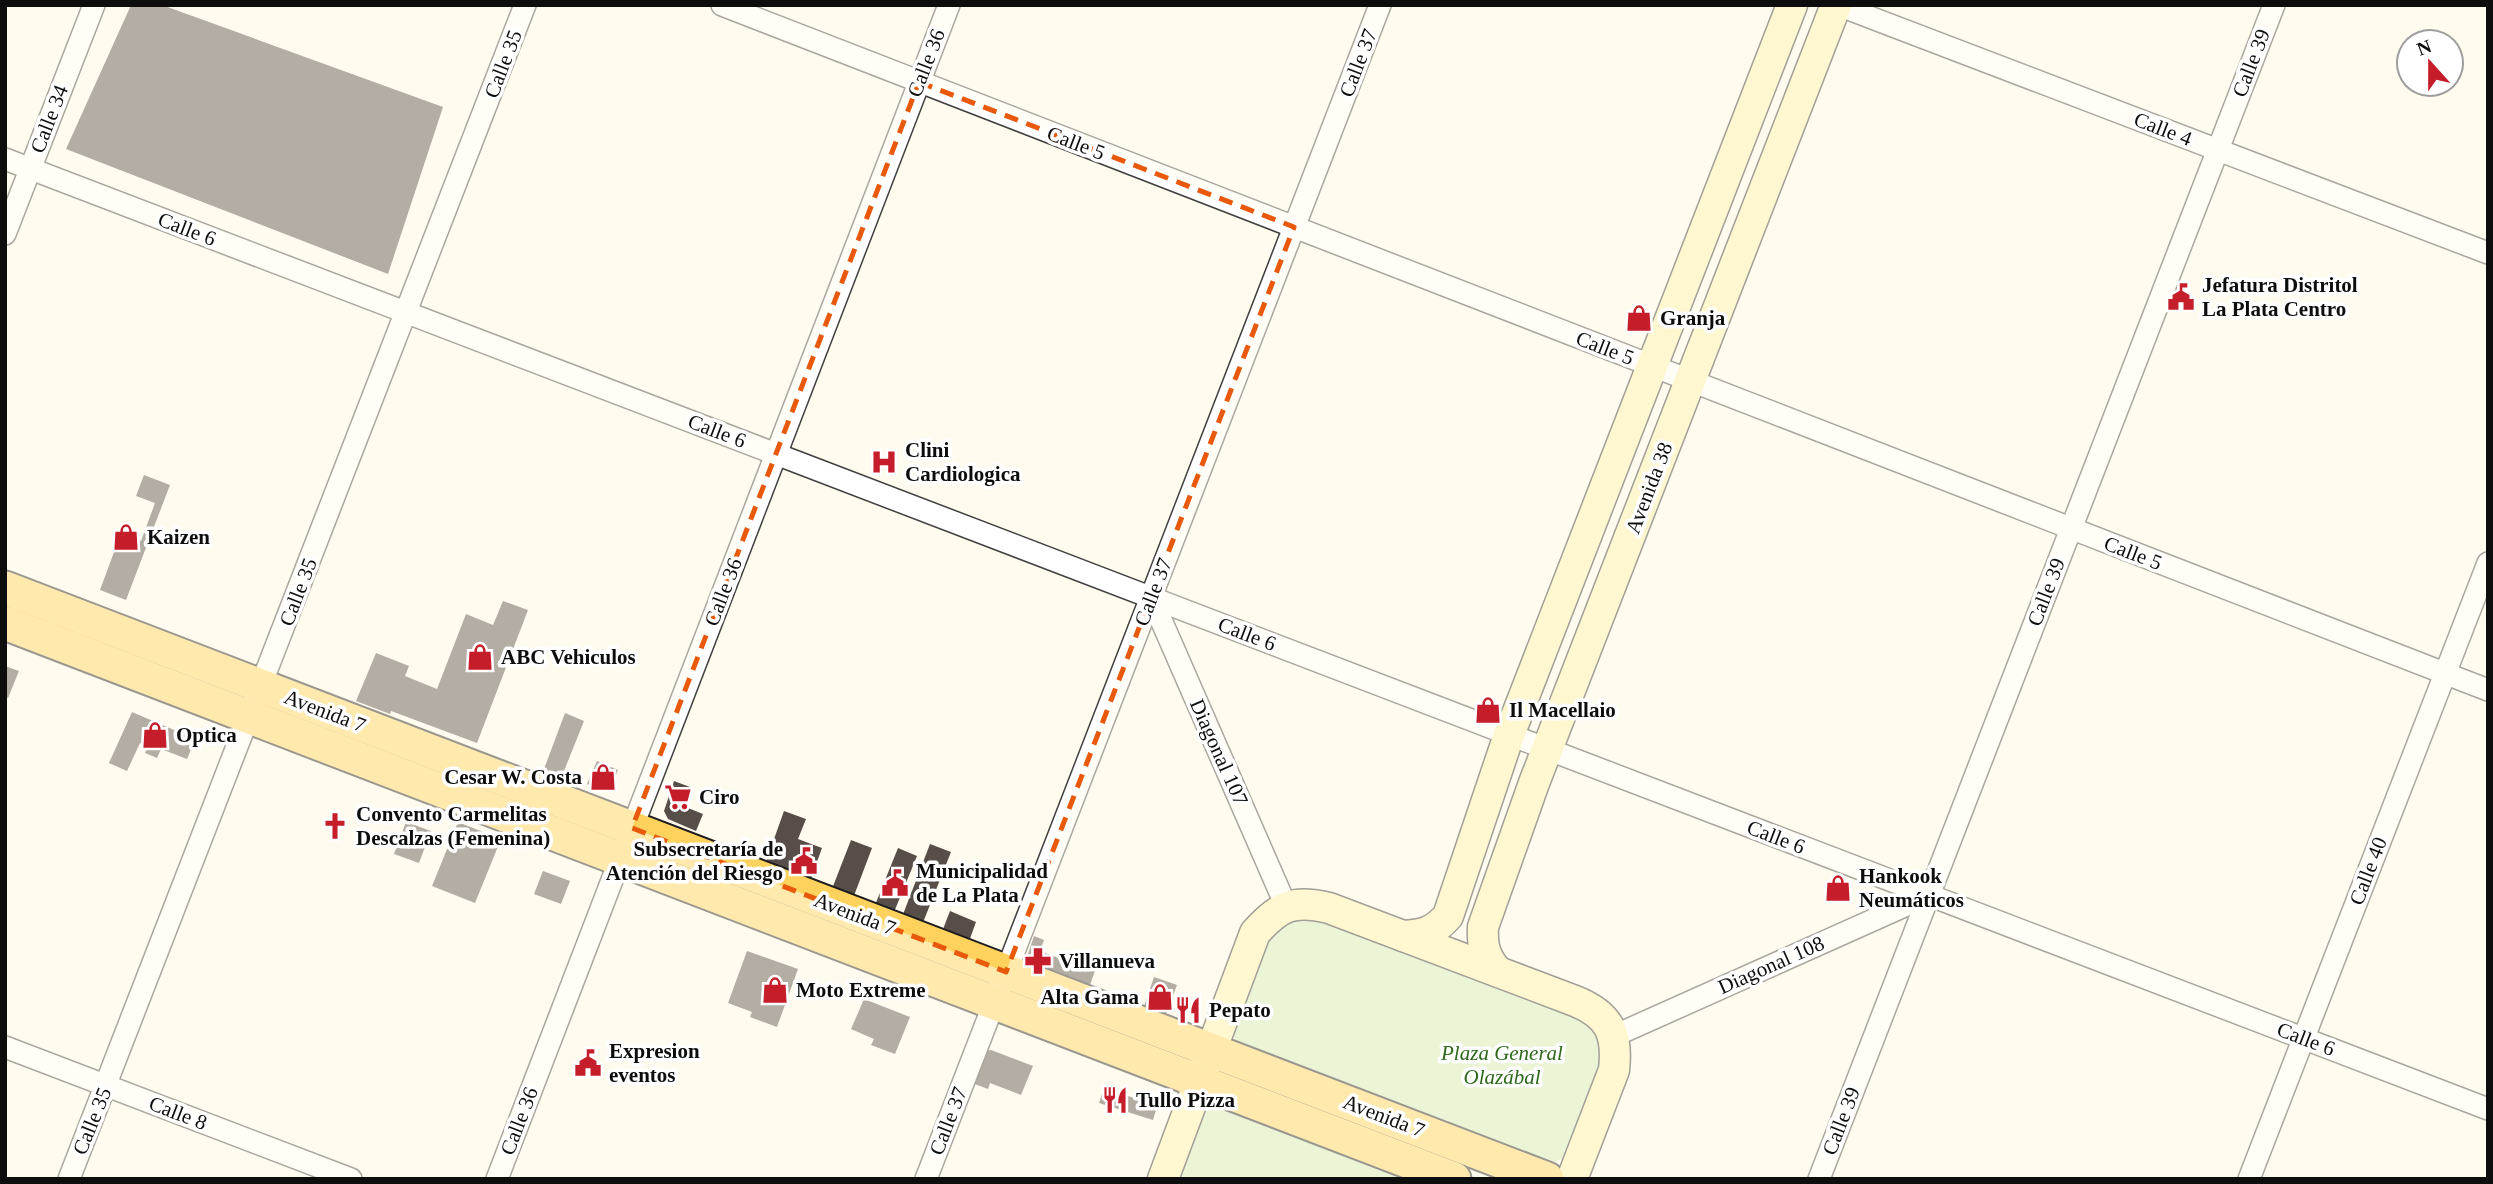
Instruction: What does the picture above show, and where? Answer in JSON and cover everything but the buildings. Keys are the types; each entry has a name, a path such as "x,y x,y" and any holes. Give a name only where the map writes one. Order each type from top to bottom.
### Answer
{"main road":[{"name":"Avenida 38","path":"1403,936 1422,935 1437,928 1448,916 1509,734 1792,5"},
{"name":"Avenida 38","path":"1497,971 1487,959 1482,944 1483,927 1548,749 1837,5"},
{"name":"Avenida 7","path":"5,588 256,701 626,843 1006,972 1454,1179"},
{"name":"Avenida 7","path":"5,623 256,701"},
{"name":"Avenida 7","path":"626,843 994,1003 1206,1066 1547,1179"},
{"path":"1163,1179 1255,933 1270,917 1286,906 1309,903 1592,1008 1605,1019 1614,1036 1614,1070 1572,1179"}],"street":[{"name":"Calle 34","path":"5,234 93,5"},
{"name":"Calle 35","path":"69,1179 525,5"},
{"name":"Calle 5","path":"722,5 2488,690"},
{"name":"Calle 36","path":"497,1179 949,5"},
{"name":"Calle 37","path":"926,1179 1380,5"},
{"name":"Calle 4","path":"1837,5 2488,253"},
{"name":"Calle 39","path":"1819,1179 2274,5"},
{"name":"Calle 6","path":"5,159 2488,1109"},
{"name":"Calle 40","path":"2249,1179 2488,563"},
{"name":"Diagonal 107","path":"1151,597 1286,906"},
{"name":"Diagonal 108","path":"1614,1036 1929,895"},
{"name":"Calle 8","path":"5,1047 351,1179"}],"highlighted area":[{"path":"919,82 1294,227 1006,972 632,828"}],"green space":[{"name":"Plaza General Olazábal","path":"1311,908 1586,1013 1606,1055 1571,1155 1544,1166 1239,1048 1229,1023 1263,930"},
{"path":"1220,1100 1426,1179 1167,1179 1194,1110"}],"place":[{"name":"Jefatura Distritol La Plata Centro","path":"2181,297"},
{"name":"Granja","path":"1639,318"},
{"name":"Clini Cardiologica","path":"884,462"},
{"name":"Kaizen","path":"126,537"},
{"name":"ABC Vehiculos","path":"480,657"},
{"name":"Il Macellaio","path":"1488,710"},
{"name":"Optica","path":"155,735"},
{"name":"Cesar W. Costa","path":"603,777"},
{"name":"Ciro","path":"678,797"},
{"name":"Convento Carmelitas Descalzas (Femenina)","path":"335,826"},
{"name":"Subsecretaría de Atención del Riesgo","path":"804,861"},
{"name":"Municipalidad de La Plata","path":"895,883"},
{"name":"Hankook Neumáticos","path":"1838,888"},
{"name":"Villanueva","path":"1038,961"},
{"name":"Moto Extreme","path":"775,990"},
{"name":"Alta Gama","path":"1160,997"},
{"name":"Pepato","path":"1188,1010"},
{"name":"Expresion eventos","path":"588,1063"},
{"name":"Tullo Pizza","path":"1115,1100"}]}
